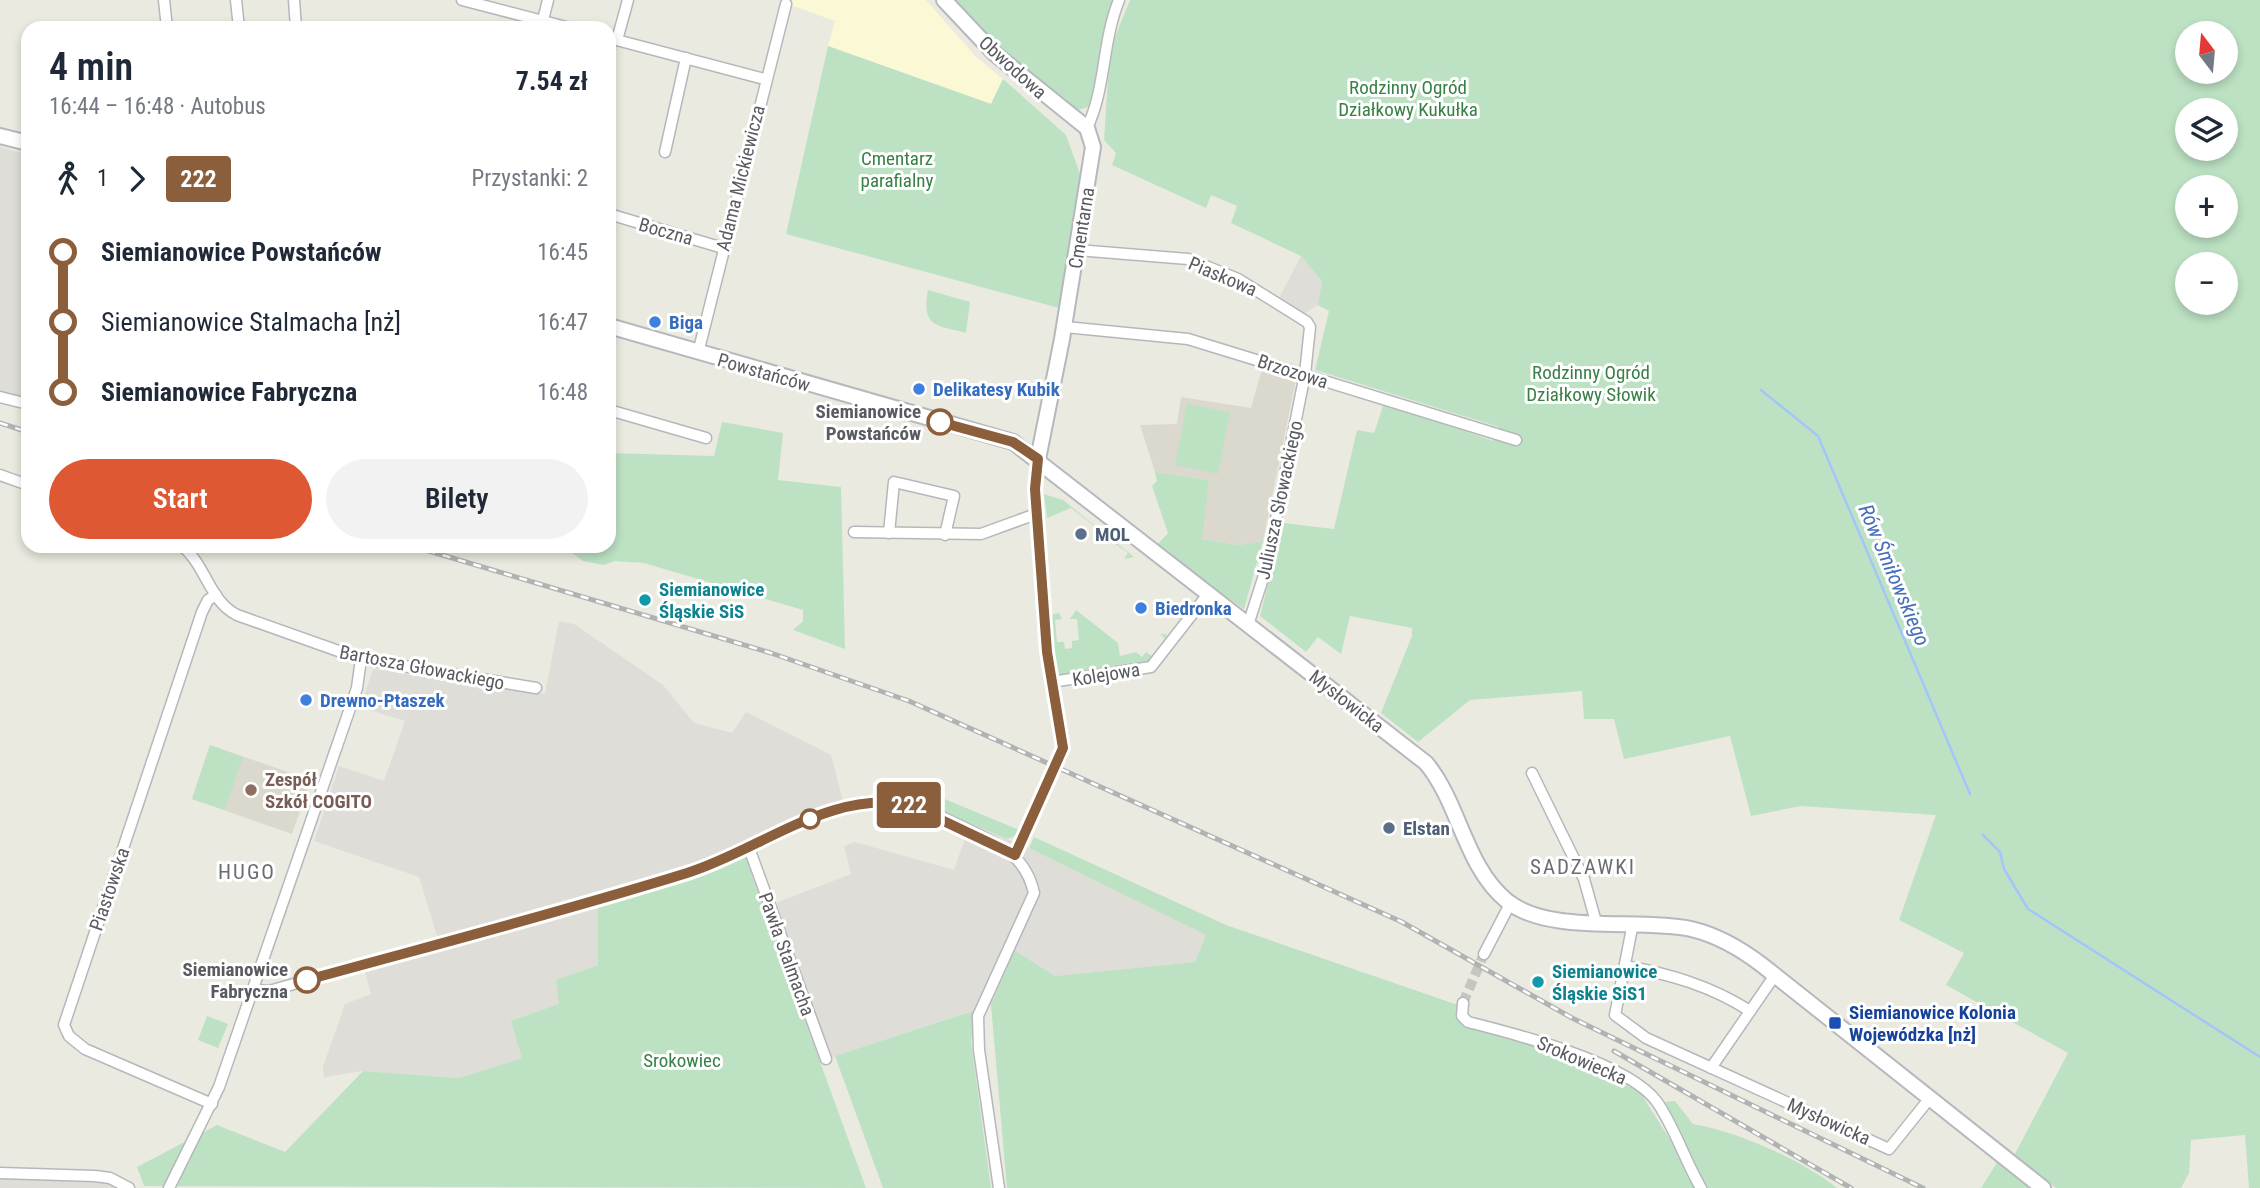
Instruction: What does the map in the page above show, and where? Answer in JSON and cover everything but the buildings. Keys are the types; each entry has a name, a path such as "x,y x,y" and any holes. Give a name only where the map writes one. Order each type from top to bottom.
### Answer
{"street":[{"path":"164,0 166,21"},
{"path":"236,0 238,21"},
{"path":"294,0 296,21"},
{"path":"462,0 532,21"},
{"path":"543,21 548,0"},
{"path":"616,31 628,0"},
{"name":"Obwodowa","path":"944,0 994,53 1087,128"},
{"name":"Cmentarna","path":"1038,459 1065,327 1093,147 1087,128 1097,108 1106,43 1119,0"},
{"name":"Adama Mickiewicza","path":"698,353 764,79 786,4"},
{"path":"616,40 764,79"},
{"path":"665,152 686,58"},
{"path":"2,136 21,141"},
{"name":"Boczna","path":"616,216 723,247"},
{"name":"Piaskowa","path":"1077,250 1181,257 1238,279 1307,322 1311,337 1305,374"},
{"name":"Brzozowa","path":"1065,327 1188,339 1516,440"},
{"name":"Powstańców","path":"616,328 1005,440 1038,459"},
{"name":"Juliusza Słowackiego","path":"1248,625 1266,569 1305,374"},
{"path":"0,397 21,402"},
{"path":"616,412 706,438"},
{"path":"1038,459 1035,473 1037,514 1051,682 1062,734 1061,757"},
{"name":"Mysłowicka","path":"1038,459 1426,763 1440,783 1483,872 1510,904 1545,918 1678,927 1710,935 1741,950 2043,1188"},
{"path":"0,475 21,482"},
{"path":"889,533 894,482 954,496 945,535"},
{"path":"854,532 981,534 1037,514"},
{"name":"Bartosza Głowackiego","path":"189,553 198,562 221,604 237,615 361,659 536,688"},
{"name":"Kolejowa","path":"1051,682 1151,667 1208,594"},
{"name":"Piastowska","path":"212,1104 85,1049 69,1037 64,1025 202,612 208,600 216,595"},
{"path":"169,1188 212,1104 254,990 357,688 361,659"},
{"path":"1532,773 1584,879 1596,922"},
{"path":"254,990 269,991 656,882 705,867 795,825 840,810 879,802 897,802 930,812 1015,855 1034,893 978,1016 979,1050 999,1188"},
{"path":"1015,855 1027,832"},
{"name":"Pawła Stalmacha","path":"749,848 826,1059"},
{"path":"1484,954 1510,904"},
{"name":"Mysłowicka","path":"1633,923 1615,1015 1618,1020 1646,1038 1889,1149 1930,1098"},
{"path":"1625,966 1666,973 1715,991 1750,1011"},
{"path":"1711,1068 1775,975"},
{"name":"Srokowiecka","path":"1463,1003 1462,1016 1468,1022 1542,1041 1644,1086 1658,1104 1701,1188"},
{"path":"0,1173 94,1176 110,1178 129,1188"}],"shaded area":[{"path":"793,0 926,0 976,57 1003,79 991,104 828,46 835,21 791,5"},
{"path":"0,147 21,153 21,398 0,392"},
{"path":"1301,256 1323,281 1318,305 1302,315 1279,298"},
{"path":"1262,369 1296,380 1263,541 1239,545 1201,539 1209,480 1155,472 1140,425 1177,424 1181,397 1251,408"},
{"path":"559,621 574,624 663,685 694,723 732,733 746,712 831,755 846,813 798,829 750,850 743,844 680,871 437,936 419,877 314,841 339,766 384,781 405,721 360,707 373,669 545,694"},
{"name":"Zespół Szkół COGITO","path":"210,745 311,780 292,834 192,799"},
{"path":"970,824 1043,854 1206,935 1195,962 1055,976 1014,950 991,1005 826,1059 773,904 851,874 844,846 855,842 954,870"},
{"path":"598,905 598,965 556,980 560,1004 522,1058 459,1078 363,1071 324,1077 323,1067 345,1004 371,994 364,969"},
{"path":"0,1173 107,1173 118,1188 0,1188"}],"green space":[{"path":"953,0 1113,0 1096,73 1094,105 1075,111 987,39"},
{"path":"1130,0 2260,0 2260,1188 2249,1188 2245,1135 2191,1140 2189,1173 2181,1188 2056,1188 2015,1154 2068,1053 1946,985 1964,953 1899,920 1936,815 1801,806 1751,816 1730,736 1624,759 1614,719 1584,719 1582,691 1470,700 1418,742 1381,713 1412,636 1412,628 1350,616 1341,654 1318,637 1306,652 1260,616 1283,523 1334,529 1357,430 1374,433 1384,403 1493,441 1499,427 1315,370 1329,311 1318,305 1322,281 1301,256 1231,223 1237,206 1211,195 1206,208 1112,165 1116,153 1104,140 1110,49"},
{"name":"Cmentarz parafialny","path":"828,46 991,104 1003,79 1066,135 1080,174 1059,308 786,234"},
{"path":"928,290 970,302 966,333 939,326 929,318 926,302"},
{"path":"1187,404 1230,412 1218,474 1175,465"},
{"path":"722,422 783,433 778,480 841,487 845,649 793,630 803,621 803,610 644,563 615,561 604,565 583,561 572,553 616,553 616,453 714,456"},
{"path":"1155,472 1209,480 1202,539 1239,545 1263,541 1244,609 1156,546 1168,533 1152,486 1157,481"},
{"path":"1044,494 1063,500 1134,557 1124,559 1128,553 1107,538 1103,543 1096,537 1100,536 1099,530 1094,530 1093,525 1071,508 1047,518"},
{"path":"1076,610 1118,643 1120,656 1136,652 1142,657 1146,652 1152,656 1166,639 1160,634 1166,634 1167,640 1149,663 1142,666 1057,675 1051,615 1059,613 1062,619 1055,620 1057,642 1064,642 1065,649 1072,648 1072,641 1079,640 1077,619 1070,619"},
{"path":"210,745 243,757 225,810 192,799"},
{"path":"911,785 1019,830 1017,835 1007,839 912,799"},
{"path":"1034,837 1226,925 1458,1005 1459,1018 1470,1028 1548,1048 1640,1092 1669,1138 1682,1138 1665,1102 1675,1101 1693,1124 1730,1133 1768,1148 1805,1167 1837,1188 1007,1188 991,1005 1014,950 1055,976 1195,962 1206,935 1029,848"},
{"name":"Srokowiec","path":"745,856 866,1188 144,1186 137,1167 217,1125 285,1152 363,1071 459,1078 522,1058 511,1021 559,1004 556,980 598,965 598,905 703,875"},
{"path":"976,1010 971,1042 991,1188 883,1188 835,1056"},
{"path":"207,1016 228,1024 218,1048 198,1040"},
{"path":"1998,1161 2035,1188 1981,1188"}],"waterway":[{"name":"Rów Śmiłowskiego","path":"1761,390 1818,436 1970,794"},
{"name":"Rów Śmiłowskiego","path":"1983,835 2000,852 2004,869 2028,909 2260,1057"}],"tunnel":[{"path":"1027,832 1061,757"},
{"path":"1463,1003 1484,954"}],"railway":[{"path":"0,423 21,430"},
{"path":"435,553 771,653 909,701 1402,922 1572,1018 1923,1188"},
{"path":"1614,1051 1851,1188"}],"bus line":[{"name":"222","path":"307,980 668,879 746,850 795,825 863,804 897,802 930,812 996,843 1015,855 1063,748 1047,652 1035,489 1038,459 1013,442 940,422"}],"place":[{"name":"Biga","path":"655,322"},
{"name":"Delikatesy Kubik","path":"919,389"},
{"name":"Siemianowice Powstańców","path":"940,422"},
{"name":"MOL","path":"1081,534"},
{"name":"Siemianowice Śląskie SiS","path":"645,600"},
{"name":"Biedronka","path":"1141,608"},
{"name":"Drewno-Ptaszek","path":"306,700"},
{"name":"Zespół Szkół COGITO","path":"251,790"},
{"name":"Elstan","path":"1389,828"},
{"name":"Siemianowice Fabryczna","path":"307,980"},
{"name":"Siemianowice Śląskie SiS1","path":"1538,982"},
{"name":"Siemianowice Kolonia Wojewódzka [nż]","path":"1835,1023"}],"district":[{"name":"SADZAWKI","path":"1583,867"},
{"name":"HUGO","path":"247,872"}],"park label":[{"name":"Rodzinny Ogród Działkowy Kukułka","path":"1408,98"},
{"name":"Rodzinny Ogród Działkowy Słowik","path":"1591,383"}]}
